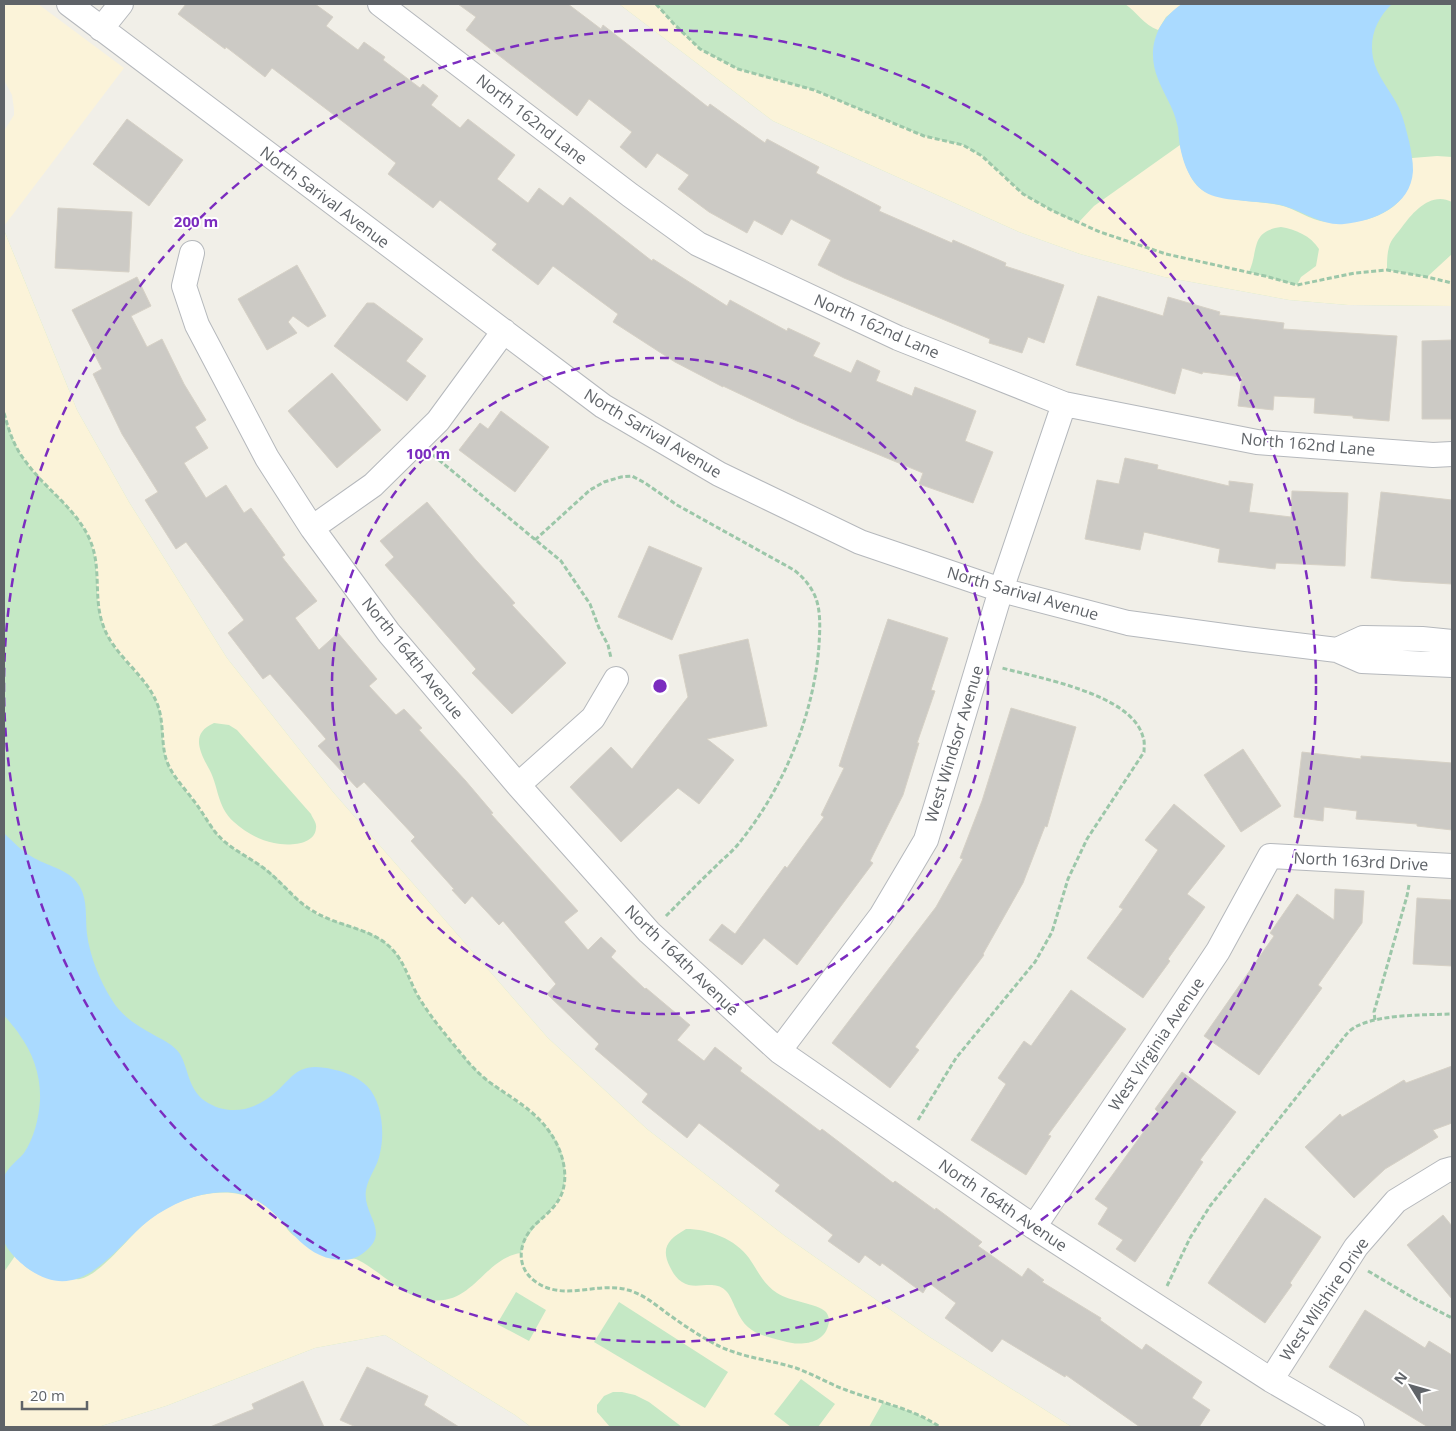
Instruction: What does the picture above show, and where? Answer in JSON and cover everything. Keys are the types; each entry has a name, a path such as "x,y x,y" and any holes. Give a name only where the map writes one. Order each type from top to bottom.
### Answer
{"street":[{"name":"North Sarival Avenue","path":"69,4 603,406 719,474 860,542 1001,590 1128,622 1337,650 1362,661 1452,665"},
{"path":"101,29 120,4"},
{"name":"North 162nd Lane","path":"380,4 630,196 698,244 898,338 1064,404 1257,442 1434,455 1452,454"},
{"name":"North 164th Avenue","path":"192,253 184,286 197,325 267,458 312,528 389,633 518,785 649,932 779,1051 1034,1227 1271,1380 1352,1427"},
{"path":"312,528 373,485 438,421 504,331"},
{"name":"West Windsor Avenue","path":"779,1051 881,916 926,840 1001,590 1064,404"},
{"path":"1337,650 1363,638 1422,639 1452,642"},
{"path":"1421,663 1422,639"},
{"path":"518,785 593,718 616,679"},
{"name":"North 163rd Drive","path":"1270,856 1452,866"},
{"name":"West Virginia Avenue","path":"1034,1227 1218,951 1270,856"},
{"name":"West Wilshire Drive","path":"1271,1380 1356,1247 1396,1201 1445,1171 1452,1169"}],"path":[{"path":"656,4 700,49 738,69 814,90 924,136 963,145 982,156 1023,194 1053,211 1100,232 1166,254 1297,285 1356,273 1386,270 1452,283"},
{"path":"4,413 10,434 26,462 71,510 84,529 92,545 96,560 100,614 103,627 116,650 157,701 161,714 165,755 168,765 219,837 228,845 270,872 294,896 314,912 368,933 383,941 394,950 401,960 419,999 466,1059 490,1083 531,1111 552,1135 564,1163 565,1177 563,1190 553,1208 531,1229 522,1245 521,1260 528,1276 545,1288 556,1291 609,1287 632,1291 720,1347 739,1355 794,1367 845,1390 917,1414 940,1427"},
{"path":"418,440 561,561 590,604 608,645 616,679"},
{"path":"535,540 590,490 604,482 632,476 710,524 794,570 806,580 816,597 820,628 816,674 806,718 790,760 757,818 739,844 649,932"},
{"path":"906,1139 956,1058 1035,962 1052,932 1068,879 1087,839 1144,752 1143,736 1135,722 1117,705 1097,695 1069,686 979,662"},
{"path":"1375,1020 1376,1006 1407,896 1410,864"},
{"path":"1156,1306 1190,1238 1210,1206 1344,1036 1356,1026 1375,1020 1415,1015 1452,1014"},
{"path":"1348,1259 1417,1300 1452,1318"}],"green space":[{"path":"619,4 1452,4 1452,306 1348,305 1289,300 1164,277 1080,254 1019,232 773,121"},
{"path":"4,230 77,410 129,502 227,658 333,792 548,1038 647,1129 785,1236 928,1336 1072,1427 531,1427 515,1415 385,1335 315,1348 166,1406 98,1427 4,1427"}],"sand":[{"path":"4,4 38,4 124,68 4,226 4,131 14,115 14,109 12,95 4,80"},
{"path":"619,4 656,4 700,49 738,69 814,90 924,136 963,145 982,156 1023,194 1078,223 1094,206 1180,145 1190,175 1201,189 1208,193 1227,198 1279,205 1320,221 1338,223 1364,220 1377,216 1398,202 1406,192 1411,180 1412,158 1452,157 1452,202 1444,199 1430,201 1412,215 1390,244 1387,255 1387,270 1427,277 1452,254 1452,306 1348,305 1289,300 1164,277 1080,254 1019,232 773,121","holes":["1286,228 1297,231 1307,237 1319,249 1316,266 1301,277 1297,285 1249,272 1260,237 1271,229"]},
{"path":"1125,4 1182,4 1166,17 1158,30 1149,25"},
{"path":"4,230 77,410 129,502 227,658 333,792 548,1038 647,1129 785,1236 928,1336 1072,1427 940,1427 917,1414 883,1402 869,1427 818,1427 835,1404 801,1379 774,1414 791,1427 682,1427 649,1402 635,1395 613,1392 604,1396 597,1405 597,1412 610,1427 531,1427 515,1415 385,1335 315,1348 166,1406 98,1427 4,1427 4,1272 15,1256 37,1273 80,1279 88,1276 105,1264 143,1225 165,1209 181,1201 198,1196 227,1193 254,1199 278,1217 293,1235 330,1256 339,1260 358,1260 401,1289 420,1298 445,1300 457,1296 468,1289 497,1263 521,1253 531,1232 559,1199 565,1177 563,1157 556,1141 546,1126 533,1114 488,1081 460,1053 424,1006 392,949 378,937 331,920 307,908 269,871 231,847 219,837 176,779 165,755 162,720 155,699 113,646 103,625 98,601 94,555 85,530 79,520 39,479 25,461 15,444 4,413","holes":["214,723 229,725 237,730 311,814 316,826 311,838 292,844 268,842 238,826 228,816 200,748 200,737 207,727","686,1229 695,1229 729,1240 743,1251 764,1281 777,1293 816,1306 826,1312 829,1324 825,1332 816,1340 803,1343 789,1343 761,1335 749,1328 740,1317 725,1290 715,1285 693,1286 682,1282 676,1277 667,1260 666,1249 671,1240","516,1292 546,1310 529,1341 497,1324","619,1302 728,1372 705,1408 594,1342"]}],"water":[{"path":"1182,4 1392,4 1382,15 1375,28 1372,50 1375,65 1401,112 1406,129 1413,171 1411,183 1406,194 1389,210 1378,215 1355,222 1336,224 1322,221 1278,205 1219,197 1202,190 1193,180 1186,167 1181,153 1176,118 1158,79 1153,57 1153,47 1160,28 1173,11"},
{"path":"4,833 30,856 66,873 76,881 83,892 90,951 108,993 125,1016 178,1051 195,1091 205,1101 224,1109 234,1110 252,1107 269,1097 298,1072 310,1067 344,1072 367,1086 372,1092 379,1109 382,1136 379,1158 366,1190 368,1208 376,1231 375,1238 371,1246 362,1254 351,1259 340,1260 314,1252 304,1245 269,1209 258,1201 242,1194 225,1192 194,1197 166,1209 142,1226 105,1261 79,1278 64,1281 48,1279 30,1270 11,1253 4,1241 3,1181 5,1174 24,1153 31,1141 38,1114 40,1091 32,1057 24,1041 3,1012"}],"building":[{"path":"186,4 315,4 333,17 326,26 358,50 364,42 385,57 383,60 420,88 423,84 438,96 431,105 460,128 468,119 515,155 497,179 528,203 539,188 563,206 570,197 652,261 653,259 727,306 730,300 787,331 788,328 820,343 813,356 851,373 857,360 880,371 876,381 912,396 915,387 976,411 965,441 993,452 973,503 919,484 923,473 797,421 723,387 675,362 613,322 618,314 553,266 538,285 492,250 497,244 440,200 433,208 388,174 396,163 272,68 265,77 178,14"},
{"path":"458,4 568,4 601,29 603,25 708,107 710,104 765,143 767,139 819,167 816,173 881,207 879,211 952,243 953,240 1006,263 1005,266 1064,285 1044,343 1028,337 1022,353 989,343 990,339 844,278 818,265 831,240 791,219 782,235 754,220 747,233 709,212 678,189 689,175 657,153 646,168 620,147 632,132 589,99 577,116 466,30 476,17"},
{"path":"127,119 183,160 149,206 93,164"},
{"path":"58,208 132,212 129,272 55,268"},
{"path":"297,265 326,316 308,327 293,316 288,322 297,333 267,350 238,299"},
{"path":"137,277 151,306 131,316 147,347 162,339 184,384 206,420 195,427 208,448 184,463 206,498 226,485 244,513 251,508 285,555 282,557 317,601 295,618 319,650 338,633 377,679 369,686 396,715 404,709 422,728 419,730 465,780 493,813 491,814 578,911 564,922 588,950 601,937 616,951 611,957 645,989 690,1025 677,1040 704,1061 715,1047 742,1068 740,1071 820,1131 822,1129 893,1183 895,1181 935,1210 936,1208 982,1242 978,1246 1022,1277 1028,1268 1044,1280 1042,1282 1101,1318 1100,1320 1142,1350 1146,1344 1202,1382 1192,1398 1210,1410 1199,1427 1140,1427 1066,1375 1065,1377 1002,1339 992,1352 945,1318 956,1303 929,1283 923,1293 882,1263 880,1266 865,1255 859,1263 828,1241 833,1235 775,1191 780,1185 699,1123 687,1138 642,1102 648,1094 595,1049 599,1044 547,994 556,984 503,921 499,925 472,896 465,904 411,841 415,837 364,782 357,788 318,746 326,739 270,674 263,679 228,633 244,620 186,542 176,549 145,500 158,492 122,434 93,374 102,369 72,310"},
{"path":"1098,296 1163,316 1168,297 1220,312 1219,315 1284,323 1283,329 1397,336 1389,421 1314,413 1315,398 1274,396 1273,410 1238,406 1242,377 1203,372 1202,374 1182,368 1175,394 1076,365"},
{"path":"367,303 374,303 423,339 406,361 426,376 407,401 334,346"},
{"path":"1452,340 1452,419 1422,419 1422,341"},
{"path":"332,373 381,430 337,468 288,411"},
{"path":"501,411 549,447 515,492 459,450 480,423 488,429"},
{"path":"1125,458 1158,465 1157,469 1229,486 1229,481 1253,484 1249,512 1291,517 1292,491 1348,493 1345,566 1276,563 1275,569 1218,562 1220,549 1144,532 1140,550 1085,539 1097,480 1119,484"},
{"path":"1381,492 1452,500 1452,584 1371,578"},
{"path":"427,502 515,603 512,605 566,663 512,714 472,673 476,669 385,565 394,557 380,541"},
{"path":"649,546 702,568 672,640 618,617"},
{"path":"888,619 948,638 931,690 935,691 917,743 919,743 903,795 870,861 873,863 797,965 764,938 742,965 709,940 722,924 735,934 824,817 821,815 844,768 839,766"},
{"path":"748,639 767,726 707,739 734,760 699,804 678,788 621,842 570,787 611,747 632,769 688,697 679,655"},
{"path":"1011,708 1076,727 1047,827 1045,826 1023,883 984,955 915,1047 919,1050 890,1088 832,1043 936,907 963,859 960,858 982,801"},
{"path":"1243,749 1281,806 1241,832 1204,775"},
{"path":"1302,752 1361,759 1361,756 1452,763 1452,830 1417,826 1417,824 1356,819 1357,811 1324,807 1323,821 1294,817"},
{"path":"1174,804 1225,846 1187,894 1205,907 1143,998 1087,958 1123,909 1119,907 1158,850 1145,840"},
{"path":"1335,889 1364,891 1362,923 1318,985 1322,988 1259,1075 1204,1036 1274,936 1270,933 1297,894 1334,920"},
{"path":"1417,898 1452,900 1452,966 1413,964"},
{"path":"1071,990 1126,1029 1048,1135 1051,1136 1026,1175 971,1140 1006,1084 998,1078 1024,1041 1031,1046"},
{"path":"1452,1066 1452,1123 1433,1130 1438,1137 1385,1169 1354,1198 1305,1147 1340,1114 1342,1117 1404,1080 1406,1083"},
{"path":"1182,1072 1236,1112 1200,1160 1203,1162 1135,1262 1116,1249 1123,1240 1098,1224 1108,1208 1095,1199 1158,1112 1155,1109"},
{"path":"1265,1198 1321,1237 1290,1283 1292,1285 1265,1323 1208,1283"},
{"path":"1443,1215 1452,1226 1452,1299 1407,1245"},
{"path":"1365,1310 1425,1348 1429,1341 1452,1355 1452,1427 1428,1427 1329,1367"},
{"path":"367,1367 428,1396 424,1405 459,1427 356,1427 340,1420"},
{"path":"303,1381 324,1427 210,1427 254,1409 252,1404"}]}
